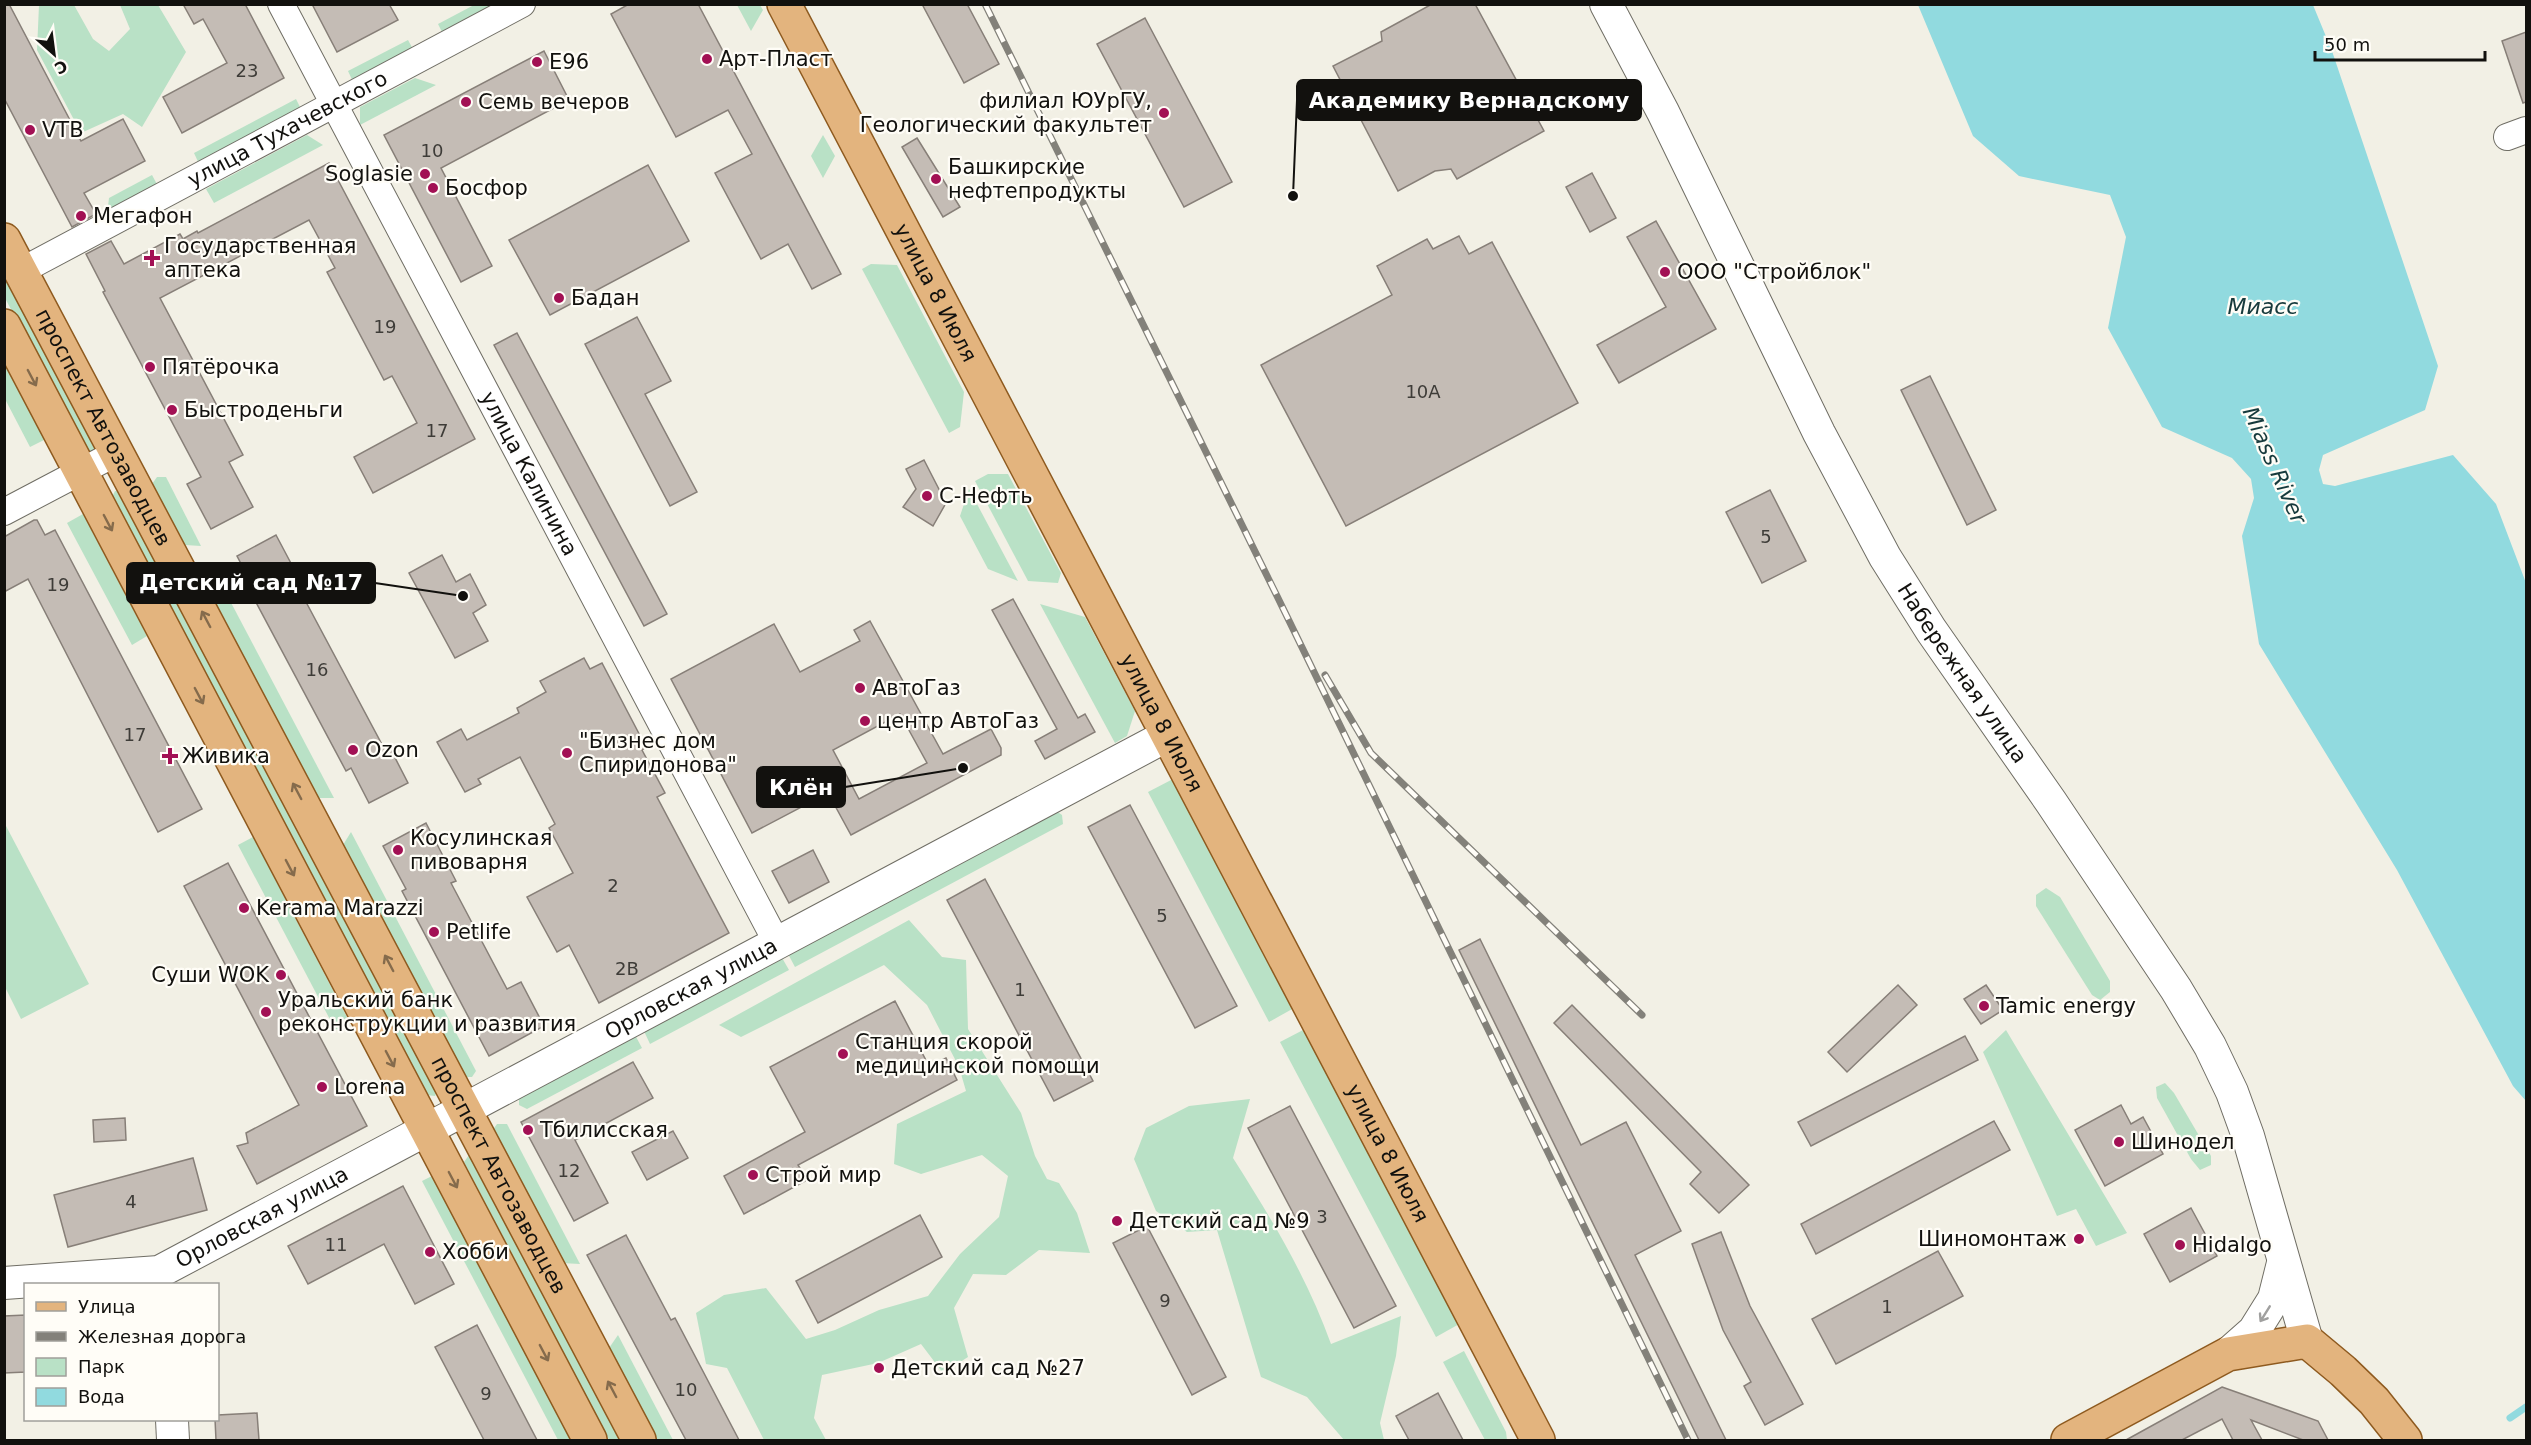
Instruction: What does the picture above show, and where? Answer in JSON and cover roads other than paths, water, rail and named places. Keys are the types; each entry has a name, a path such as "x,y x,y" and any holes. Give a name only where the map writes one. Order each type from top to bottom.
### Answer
{"main road":[{"name":"улица 8 Июля","path":"784,4 1538,1440"},
{"name":"проспект Автозаводцев","path":"4,240 639,1440"},
{"name":"проспект Автозаводцев","path":"4,326 590,1440"},
{"path":"2068,1440 2228,1354 2307,1341 2374,1401 2405,1440"}],"street":[{"name":"улица Калинина","path":"281,4 777,943"},
{"name":"улица Тухачевского","path":"21,271 522,4"},
{"name":"Набережная улица","path":"1606,4 1663,112 1819,433 1885,557 1931,630 2051,802 2196,1021 2232,1092 2248,1136 2307,1341"},
{"path":"4,512 118,452"},
{"name":"Орловская улица","path":"4,1283 160,1278 426,1128 1167,735"},
{"path":"2228,1354 2254,1331 2274,1299 2283,1263"},
{"path":"172,1421 173,1440"}],"water":[{"name":"Миасс","path":"1918,5 2313,5 2332,51 2438,366 2425,410 2323,455 2319,470 2323,484 2335,486 2453,455 2496,504 2526,583 2526,1101 2513,1086 2397,870 2259,644 2242,536 2254,498 2251,479 2232,458 2162,427 2108,328 2126,237 2110,195 2019,176 1973,136"}],"waterway":[{"path":"2510,1418 2526,1407"}],"railway":[{"path":"985,4 1277,596 1688,1440"},
{"path":"1325,675 1371,753 1642,1015"}],"place":[{"name":"Арт-Пласт","path":"707,59"},
{"name":"E96","path":"537,62"},
{"name":"Семь вечеров","path":"466,102"},
{"name":"филиал ЮУрГУ, Геологический факультет","path":"1164,113"},
{"name":"VTB","path":"30,130"},
{"name":"Soglasie","path":"425,174"},
{"name":"Башкирские нефтепродукты","path":"936,179"},
{"name":"Босфор","path":"433,188"},
{"name":"Академику Вернадскому","path":"1293,196"},
{"name":"Мегафон","path":"81,216"},
{"name":"Государственная аптека","path":"152,258"},
{"name":"ООО \"Стройблок\"","path":"1665,272"},
{"name":"Бадан","path":"559,298"},
{"name":"Пятёрочка","path":"150,367"},
{"name":"Быстроденьги","path":"172,410"},
{"name":"С-Нефть","path":"927,496"},
{"name":"Детский сад №17","path":"463,596"},
{"name":"АвтоГаз","path":"860,688"},
{"name":"центр АвтоГаз","path":"865,721"},
{"name":"Ozon","path":"353,750"},
{"name":"\"Бизнес дом Спиридонова\"","path":"567,753"},
{"name":"Живика","path":"170,756"},
{"name":"Клён","path":"963,768"},
{"name":"Косулинская пивоварня","path":"398,850"},
{"name":"Kerama Marazzi","path":"244,908"},
{"name":"Petlife","path":"434,932"},
{"name":"Суши WOK","path":"281,975"},
{"name":"Tamic energy","path":"1984,1006"},
{"name":"Уральский банк реконструкции и развития","path":"266,1012"},
{"name":"Станция скорой медицинской помощи","path":"843,1054"},
{"name":"Lorena","path":"322,1087"},
{"name":"Тбилисская","path":"528,1130"},
{"name":"Шинодел","path":"2119,1142"},
{"name":"Строй мир","path":"753,1175"},
{"name":"Детский сад №9","path":"1117,1221"},
{"name":"Шиномонтаж","path":"2079,1239"},
{"name":"Hidalgo","path":"2180,1245"},
{"name":"Хобби","path":"430,1252"},
{"name":"Детский сад №27","path":"879,1368"}],"water label":[{"name":"Miass River","path":"2275,465"}]}
